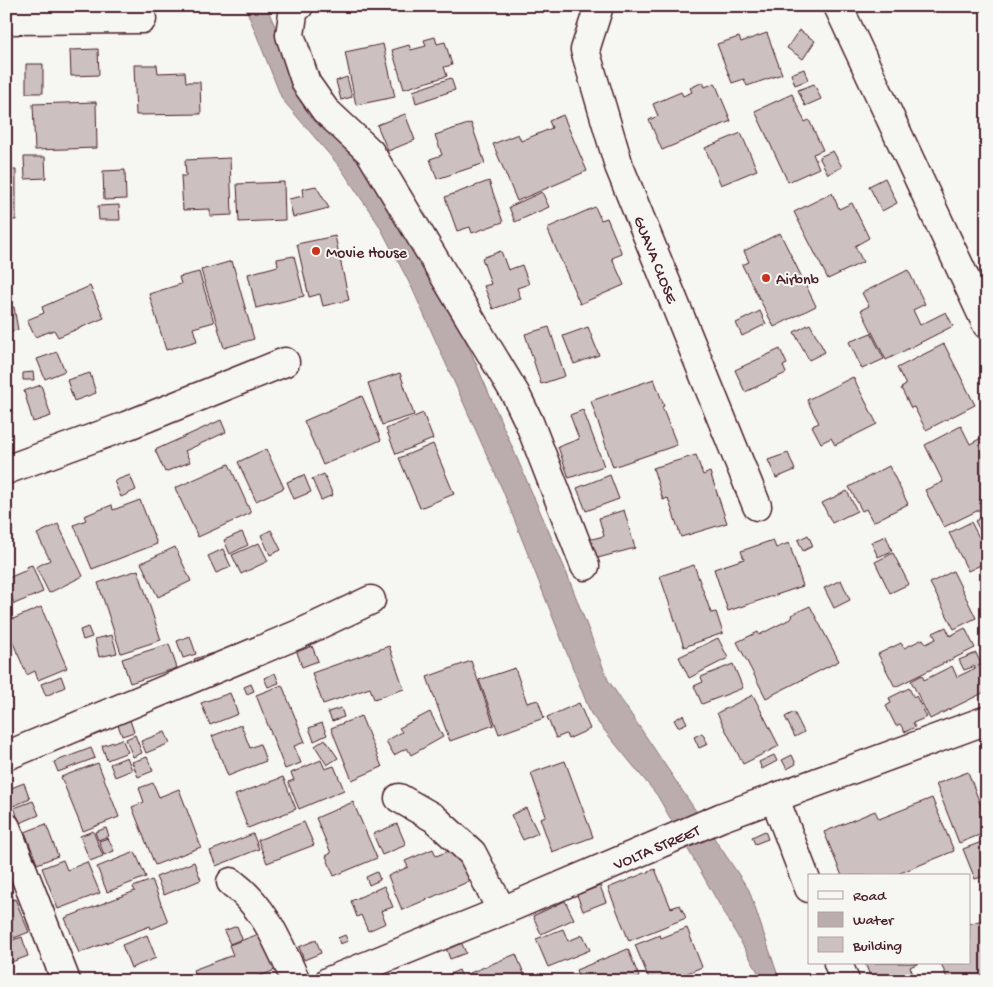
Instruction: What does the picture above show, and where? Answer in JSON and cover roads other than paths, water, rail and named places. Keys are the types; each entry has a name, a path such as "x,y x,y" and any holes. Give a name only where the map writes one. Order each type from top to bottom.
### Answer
{"street":[{"path":"298,6 294,7 290,35 306,84 325,110 370,152 516,395 529,422 584,566"},
{"name":"GUAVA CLOSE","path":"600,6 584,50 619,166 757,506"},
{"path":"838,6 987,325"},
{"path":"6,20 142,19"},
{"path":"6,470 126,426 285,362"},
{"path":"6,756 299,634 371,600"},
{"name":"VOLTA STREET","path":"329,981 391,969 502,911 722,817 987,720"},
{"path":"399,798 434,818 472,852 502,911"},
{"path":"774,799 808,885"},
{"path":"6,827 66,981"},
{"path":"231,882 252,898 265,916 296,981"},
{"path":"838,964 845,981"}],"water":[{"path":"245,6 266,6 304,91 379,183 451,306 565,569 608,680 749,890 777,973 782,981 763,981 657,795 591,714 503,491 412,288 379,225 340,167 282,99"}],"place":[{"name":"Movie House","path":"316,251"},
{"name":"Airbnb","path":"766,278"}]}
